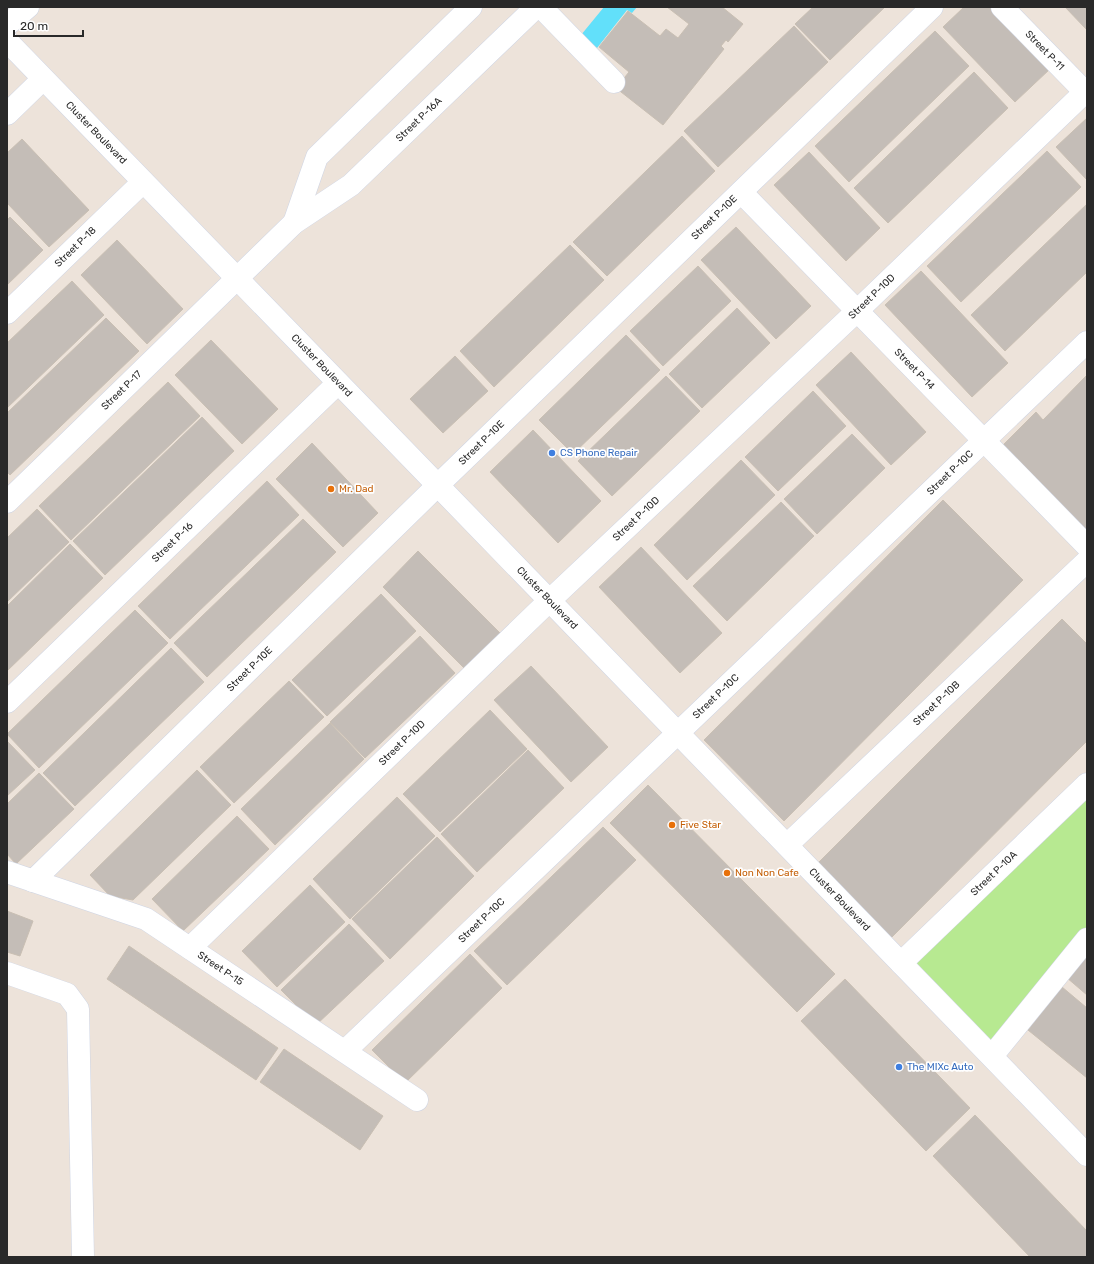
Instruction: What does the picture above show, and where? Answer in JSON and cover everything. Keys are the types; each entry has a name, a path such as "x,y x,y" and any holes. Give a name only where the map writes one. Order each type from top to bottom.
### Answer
{"street":[{"path":"7,25 28,7"},
{"name":"Street P-16A","path":"294,223 318,157 471,7"},
{"name":"Street P-16A","path":"237,279 294,223 351,185 536,7"},
{"path":"541,7 614,82"},
{"name":"Street P-10E","path":"33,881 438,485 932,7"},
{"name":"Street P-11","path":"1002,7 1086,93"},
{"name":"Cluster Boulevard","path":"7,41 1087,1155"},
{"path":"7,114 43,79"},
{"name":"Street P-10D","path":"190,948 549,601 1086,93"},
{"name":"Street P-18","path":"7,313 143,182"},
{"name":"Street P-14","path":"741,192 1087,546"},
{"name":"Street P-17","path":"7,502 237,279"},
{"name":"Street P-10C","path":"345,1051 677,732 1087,342"},
{"name":"Street P-16","path":"7,702 338,383"},
{"name":"Street P-10B","path":"787,845 1087,561"},
{"name":"Street P-10A","path":"901,963 1087,784"},
{"name":"Street P-15","path":"7,872 146,919 417,1100"},
{"path":"992,1056 1087,939"},
{"path":"7,972 67,994 78,1009 83,1257"}],"green space":[{"path":"1087,784 1087,939 992,1056 901,963"}],"water":[{"path":"604,7 637,7 632,13 627,10 597,48 581,35"}],"building":[{"path":"667,7 722,7 743,24 728,42 726,40 721,46 724,49 663,125 616,88 629,72 599,47 628,11 660,36 666,29 678,38 689,24"},
{"path":"813,7 885,7 830,60 795,24"},
{"path":"964,7 990,7 1050,69 1015,102 943,27"},
{"path":"1065,7 1087,7 1087,30"},
{"path":"794,26 828,62 718,167 684,131"},
{"path":"935,31 969,66 849,182 815,146"},
{"path":"974,72 1008,108 888,223 854,188"},
{"path":"1087,118 1087,180 1056,147"},
{"path":"682,136 715,171 607,276 573,242"},
{"path":"22,139 89,210 49,247 7,203 7,153"},
{"path":"1047,151 1081,187 961,302 927,266"},
{"path":"809,152 880,228 846,261 774,185"},
{"path":"1087,204 1087,272 1005,351 971,315"},
{"path":"10,217 43,250 7,285 7,220"},
{"path":"736,227 811,306 776,339 701,260"},
{"path":"117,240 183,309 147,344 81,275"},
{"path":"570,245 604,280 494,387 460,351"},
{"path":"698,266 731,301 663,366 630,331"},
{"path":"921,271 1008,363 972,397 885,305"},
{"path":"72,281 104,315 7,408 7,343"},
{"path":"737,308 770,343 702,408 669,374"},
{"path":"106,318 139,351 10,475 7,472 7,413"},
{"path":"626,335 660,370 573,454 539,420"},
{"path":"211,340 278,409 242,444 175,375"},
{"path":"851,352 926,432 891,465 816,385"},
{"path":"455,356 488,391 443,433 410,399"},
{"path":"1087,375 1087,529 1081,535 996,452 1036,412 1043,420"},
{"path":"666,376 700,411 612,496 578,461"},
{"path":"168,382 200,416 71,540 39,506"},
{"path":"813,391 846,426 778,491 745,457"},
{"path":"202,417 234,451 105,575 73,541"},
{"path":"533,430 601,501 558,543 490,472"},
{"path":"852,434 885,468 817,534 784,499"},
{"path":"312,443 378,513 343,547 276,479"},
{"path":"741,460 775,495 687,580 654,545"},
{"path":"267,481 299,515 170,639 138,606"},
{"path":"943,500 1023,580 784,821 704,740"},
{"path":"781,502 814,536 727,621 693,586"},
{"path":"37,509 69,542 7,602 7,538"},
{"path":"303,519 336,552 207,677 174,643"},
{"path":"70,544 103,578 7,671 7,606"},
{"path":"641,547 722,633 680,673 599,587"},
{"path":"418,551 500,633 464,668 383,587"},
{"path":"381,594 416,631 327,716 292,680"},
{"path":"135,610 168,643 39,768 7,734"},
{"path":"1062,619 1087,644 1087,741 890,939 816,865"},
{"path":"420,636 455,673 365,758 330,722"},
{"path":"171,648 204,682 75,806 43,773"},
{"path":"531,666 608,747 571,782 494,700"},
{"path":"289,681 324,717 234,803 200,767"},
{"path":"490,710 527,749 440,832 403,794"},
{"path":"330,723 364,759 275,845 241,809"},
{"path":"7,741 35,770 7,796"},
{"path":"528,750 564,788 477,872 441,834"},
{"path":"197,770 231,805 133,900 110,896 90,875"},
{"path":"39,773 74,809 16,864 7,854 7,804"},
{"path":"648,785 835,974 797,1012 610,823"},
{"path":"397,797 435,836 350,919 313,879"},
{"path":"237,816 269,849 183,931 152,899"},
{"path":"603,827 636,860 507,985 474,951"},
{"path":"437,837 474,876 390,959 352,919"},
{"path":"310,885 345,922 277,987 242,951"},
{"path":"7,911 33,921 20,956 7,952"},
{"path":"349,924 384,961 316,1025 281,990"},
{"path":"129,946 278,1048 256,1080 107,979"},
{"path":"1087,951 1087,995 1066,977"},
{"path":"470,954 502,988 405,1083 372,1050"},
{"path":"845,979 970,1108 926,1151 801,1021"},
{"path":"1062,987 1087,1008 1087,1078 1028,1030"},
{"path":"284,1049 383,1116 360,1150 260,1082"},
{"path":"975,1115 1087,1231 1087,1257 1030,1257 933,1156"}],"place":[{"name":"CS Phone Repair","path":"552,453"},
{"name":"Mr. Dad","path":"331,489"},
{"name":"Five Star","path":"672,825"},
{"name":"Non Non Cafe","path":"727,873"},
{"name":"The MIXc Auto","path":"899,1067"}]}
